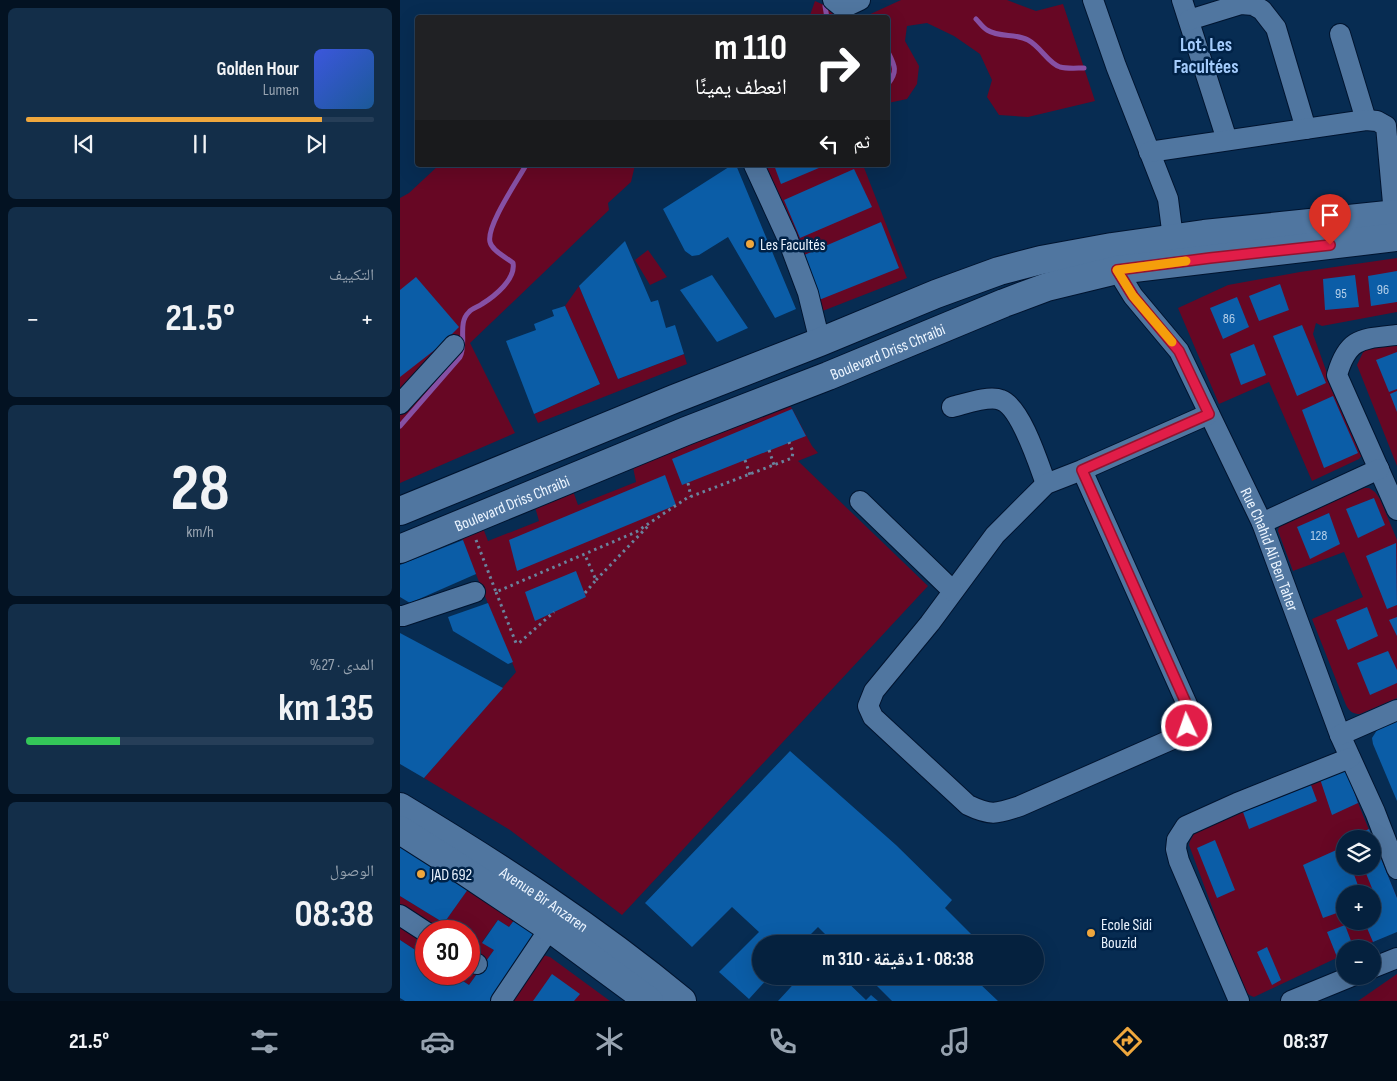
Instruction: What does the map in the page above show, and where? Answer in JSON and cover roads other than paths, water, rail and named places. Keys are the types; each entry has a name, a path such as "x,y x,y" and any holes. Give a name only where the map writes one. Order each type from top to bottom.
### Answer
{"main road":[{"name":"Boulevard Driss Chraibi","path":"400,549 1003,303 1173,238 1396,222"},
{"name":"Boulevard Driss Chraibi","path":"400,511 674,399 998,271 1041,260 1210,258 1396,222"},
{"name":"Avenue Bir Anzaren","path":"400,807 478,853 564,912 651,975 682,1001"},
{"name":"Avenue Bir Anzaren","path":"400,830 550,928 649,1001"}],"street":[{"path":"833,0 843,8 860,0"},
{"path":"1093,0 1168,199 1173,238"},
{"path":"1182,0 1227,140"},
{"path":"1189,20 1242,4 1252,5 1262,10 1276,28 1306,129"},
{"path":"1340,34 1380,120 1386,126 1396,222"},
{"path":"1149,152 1380,120"},
{"path":"755,167 808,293 820,342"},
{"name":"Rue Chahid Ali Ben Taher","path":"1114,259 1133,296 1179,351 1262,523 1340,735 1392,840 1397,869"},
{"path":"1397,335 1362,339 1349,348 1340,364 1337,375 1397,510"},
{"path":"400,404 454,345"},
{"path":"952,407 990,398 1002,400 1011,408 1024,427 1046,484"},
{"path":"1082,470 1190,712 1187,726 1177,737 1020,806 996,814 984,813 968,805 873,717 868,706 874,691 930,623 995,535 1046,484 1209,414"},
{"path":"1262,523 1379,469"},
{"path":"860,501 953,591"},
{"path":"400,616 475,592"},
{"path":"1340,735 1397,710"},
{"path":"1239,1001 1179,861 1176,849 1177,840 1186,826 1237,803 1350,758"},
{"path":"400,915 415,925"},
{"path":"501,1001 550,928"},
{"path":"1381,964 1397,958"},
{"path":"1291,1001 1336,983"}],"waterway":[{"path":"825,6 826,15"},
{"path":"976,19 984,28 992,32 1028,40 1060,67 1084,68"},
{"path":"890,56 894,68 890,80"},
{"path":"400,426 460,357 463,346 465,317 472,309 487,301 498,292 511,275 513,263 493,248 490,242 490,235 498,215 525,167"}],"place":[{"name":"Les Facultés","path":"750,244"},
{"name":"JAD 692","path":"421,874"},
{"name":"Ecole Sidi Bouzid","path":"1091,933"}],"district":[{"name":"Lot. Les Facultées","path":"1206,55"}]}
